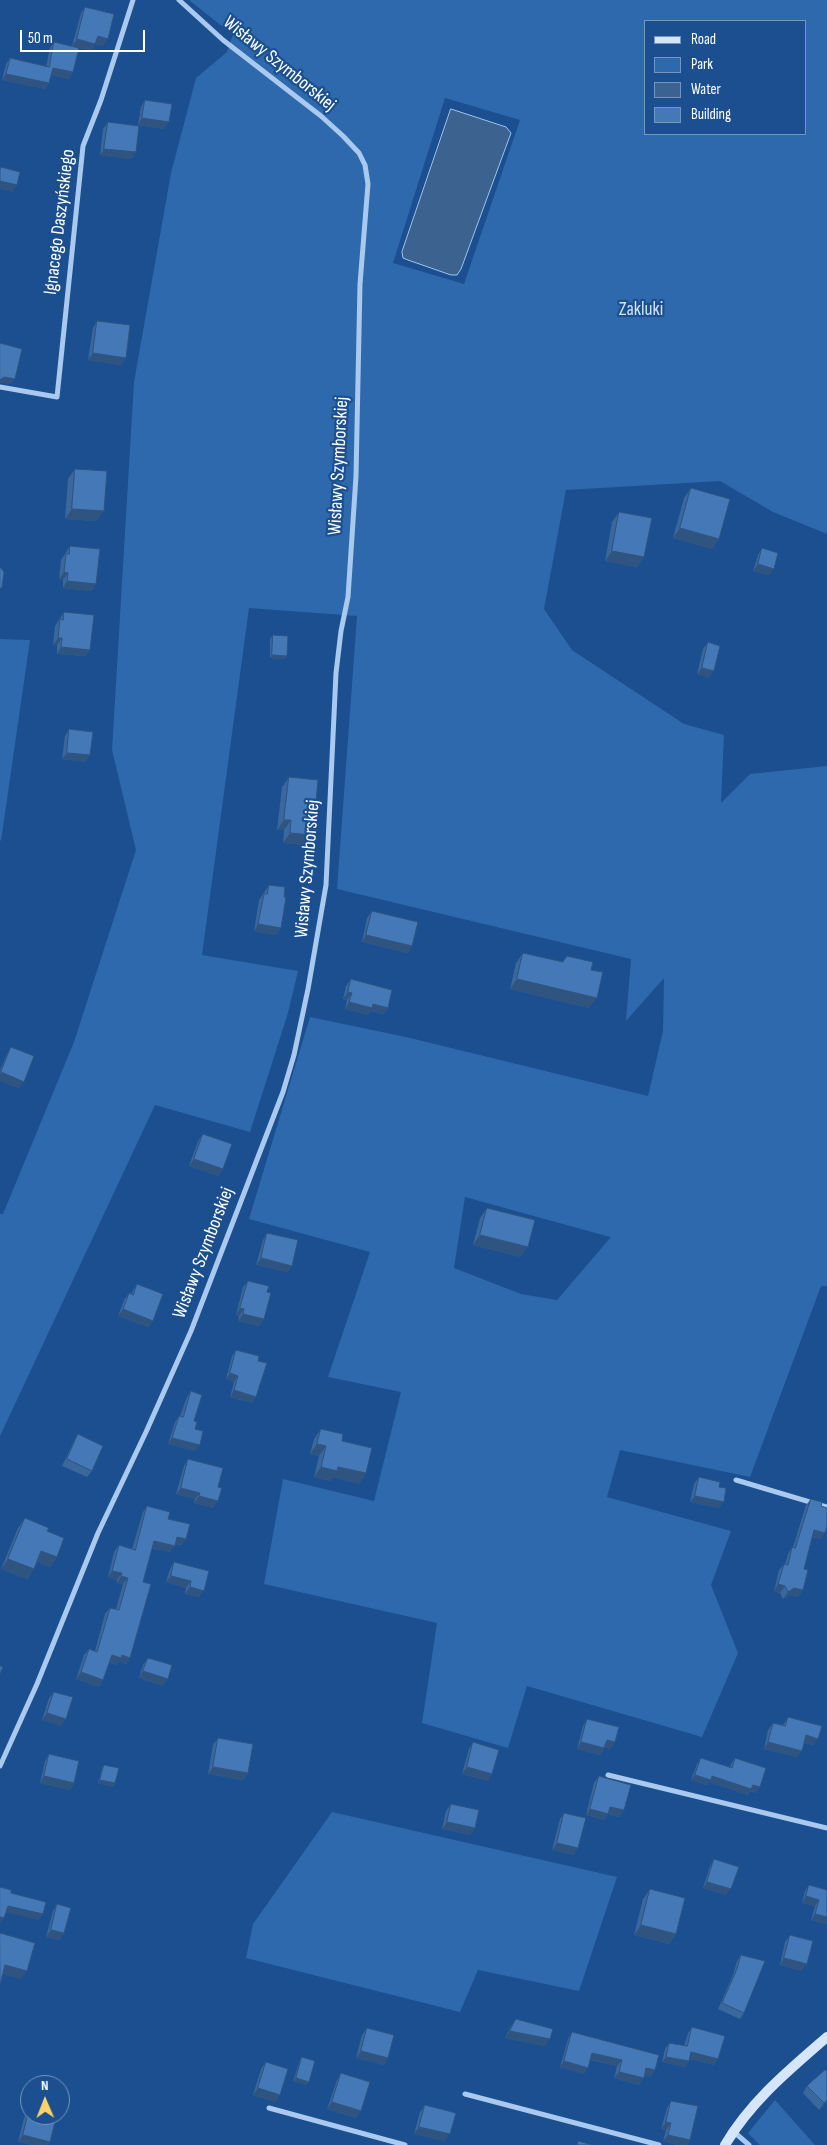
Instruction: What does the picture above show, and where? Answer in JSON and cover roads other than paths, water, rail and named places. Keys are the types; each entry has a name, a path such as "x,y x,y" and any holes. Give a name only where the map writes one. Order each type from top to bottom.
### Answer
{"street":[{"name":"Ignacego Daszyńskiego","path":"0,387 57,397 84,146 133,0"},
{"name":"Wisławy Szymborskiej","path":"0,1766 37,1684 98,1532 146,1432 191,1330 285,1085 294,1055 308,989 326,885 336,673 341,631 348,596 356,476 360,284 368,184 365,166 359,153 321,116 235,50 178,0"},
{"path":"736,1480 827,1507"},
{"path":"608,1775 827,1828"},
{"path":"725,2145 758,2100 827,2037"},
{"path":"465,2094 659,2145"},
{"path":"268,2108 405,2145"},
{"path":"734,2131 749,2145"}],"water":[{"path":"451,109 506,127 511,133 461,269 457,275 451,275 403,258 402,252"}],"park label":[{"name":"Zakluki","path":"641,310"}]}
